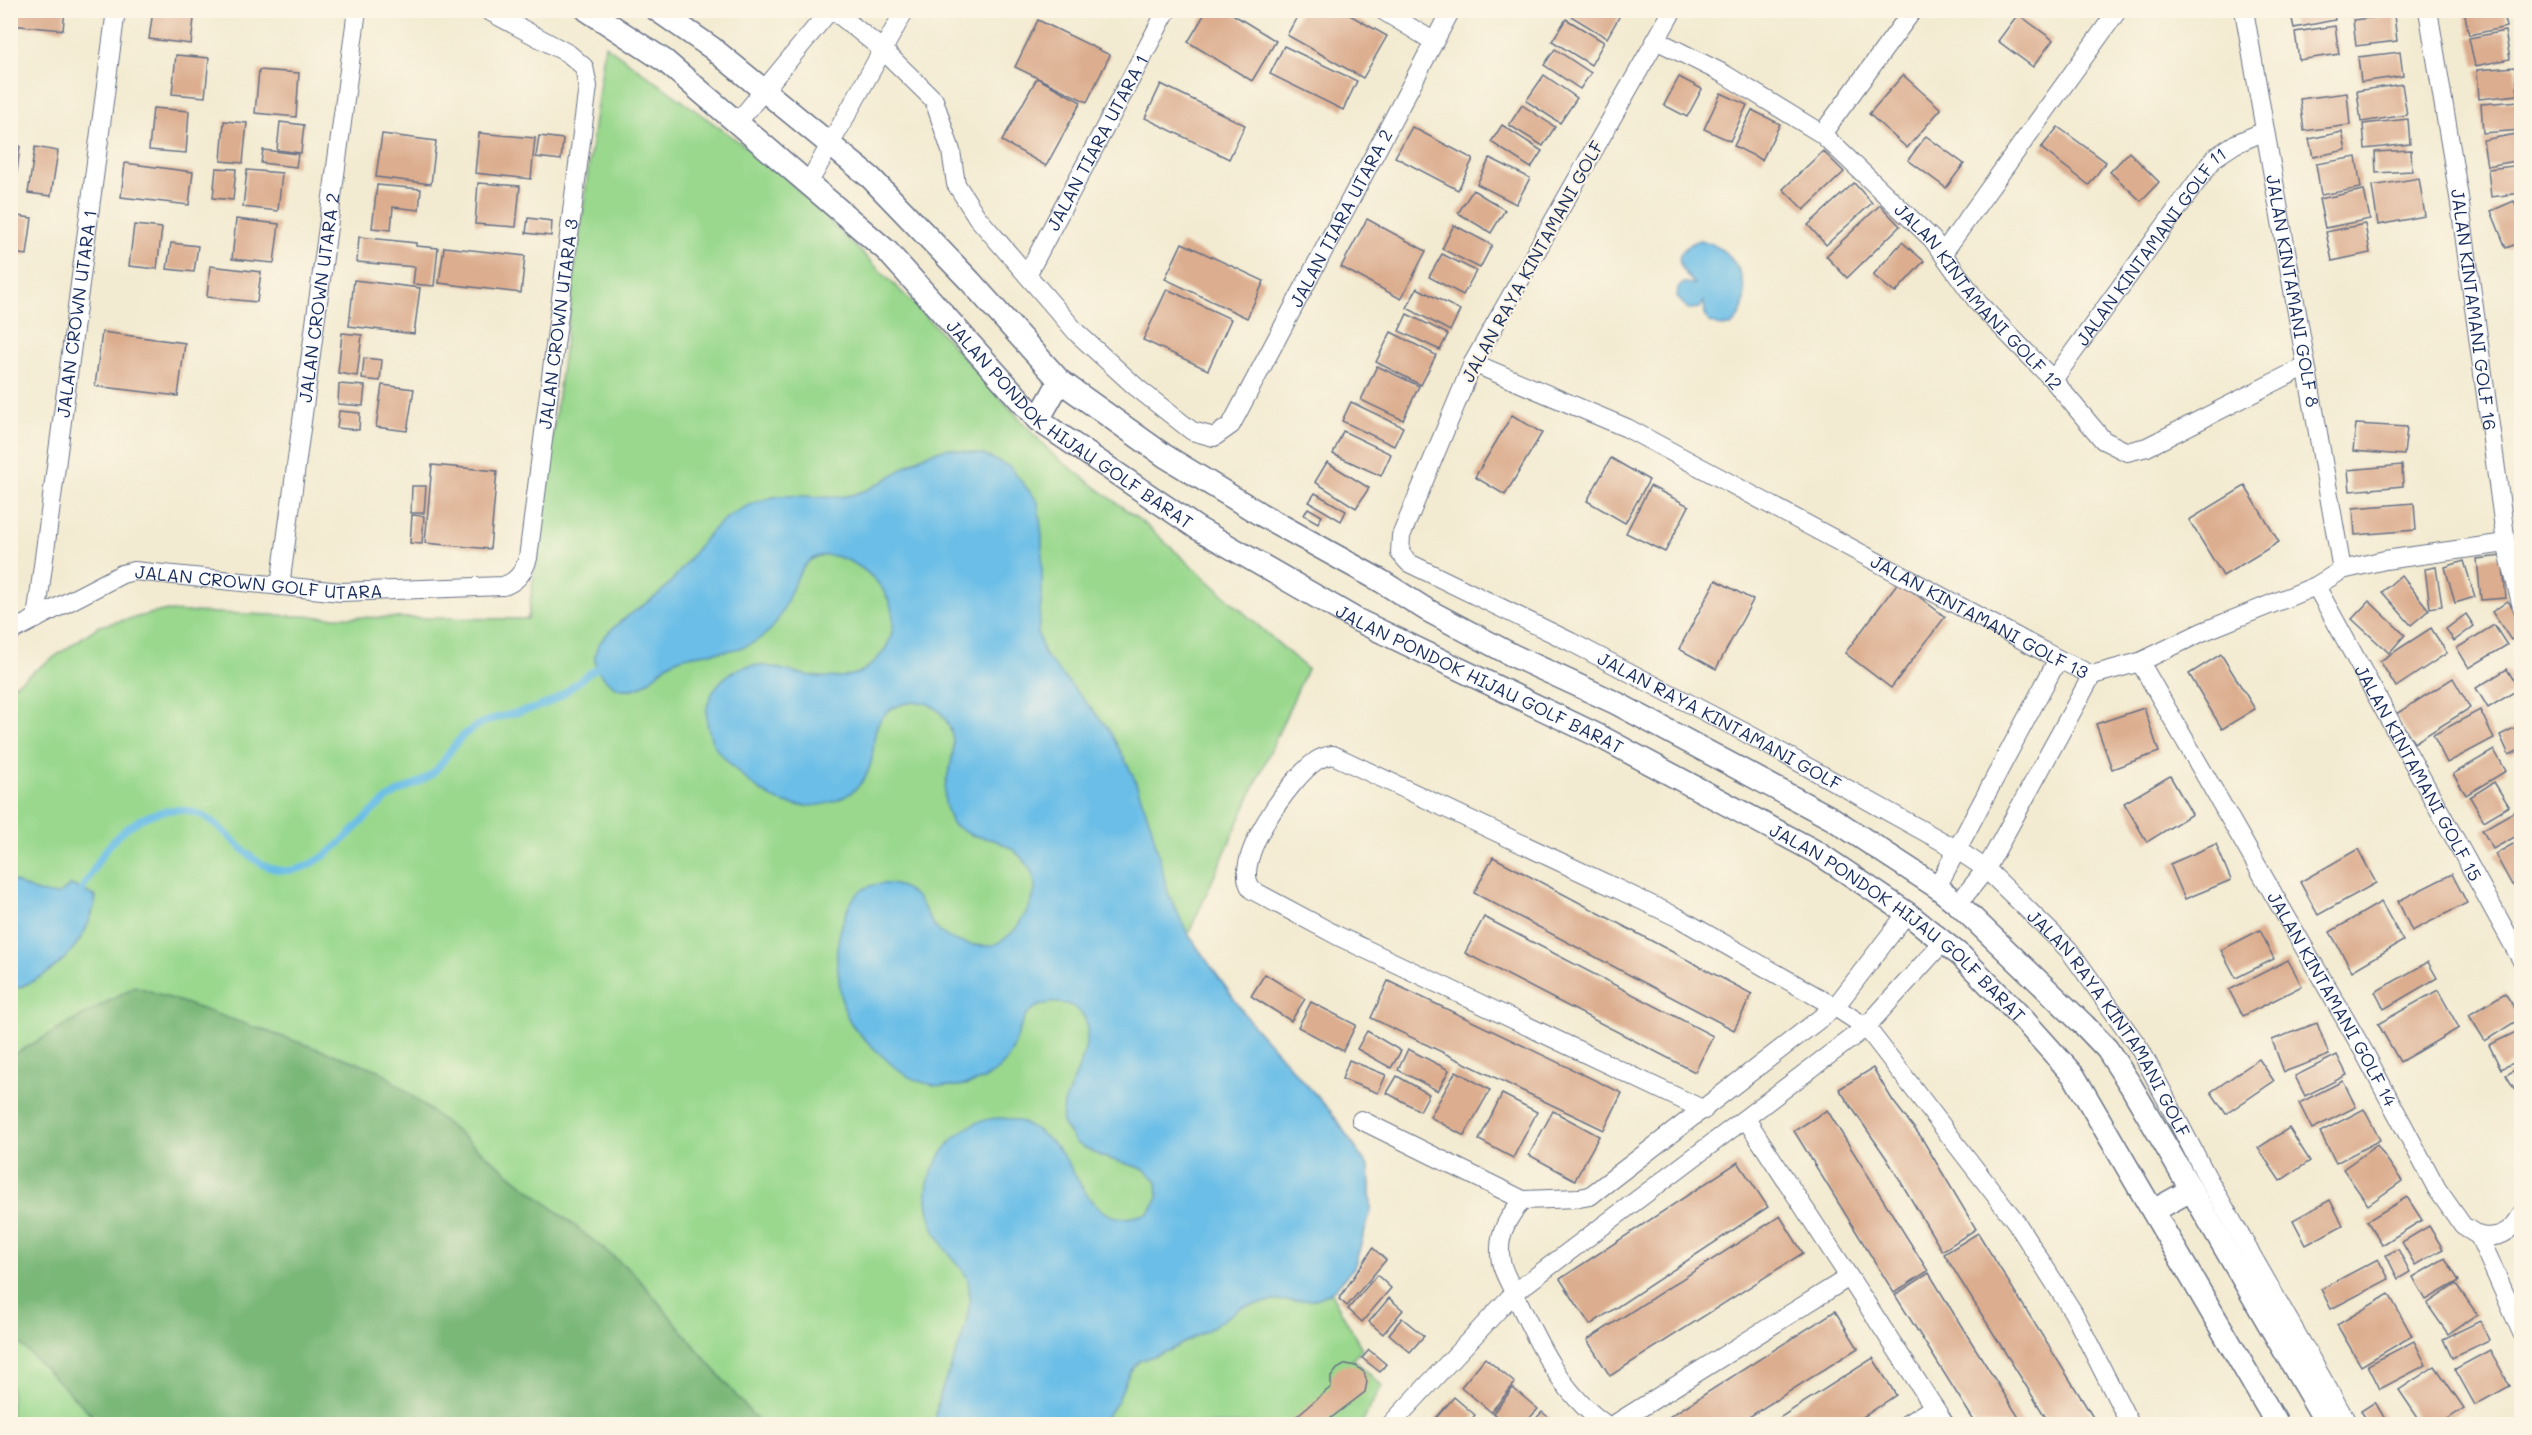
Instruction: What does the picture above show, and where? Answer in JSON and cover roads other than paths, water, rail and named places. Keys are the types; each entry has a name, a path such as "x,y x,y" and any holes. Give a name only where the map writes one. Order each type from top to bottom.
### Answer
{"street":[{"name":"JALAN CROWN UTARA 1","path":"36,619 116,10"},
{"name":"JALAN CROWN UTARA 2","path":"280,586 357,10"},
{"name":"JALAN CROWN UTARA 3","path":"487,10 569,54 584,67 588,86 528,558 519,576"},
{"name":"JALAN PONDOK HIJAU GOLF BARAT","path":"587,10 665,62 888,251 1038,420 1197,528 1357,620 1601,737 1818,853 1907,913 1960,956 2022,1017 2074,1076 2277,1425"},
{"name":"JALAN PONDOK HIJAU GOLF BARAT","path":"657,10 712,48 871,178 970,281 1060,381 1165,456 1260,514 1381,581 1427,610 1512,655 1616,704 1833,819 1937,887 1958,904 2106,1049 2132,1086 2327,1425"},
{"path":"737,123 831,10 883,50 934,100 951,151 957,184 977,218 1027,275"},
{"path":"808,184 905,10"},
{"name":"JALAN TIARA UTARA 1","path":"1027,275 1167,10"},
{"path":"1382,10 1433,41"},
{"name":"JALAN TIARA UTARA 2","path":"1027,275 1077,333 1136,387 1192,431 1214,437 1231,425 1451,10"},
{"name":"JALAN RAYA KINTAMANI GOLF","path":"1673,10 1473,363 1401,536 1400,553 1409,563 1571,642 1746,733 1956,849 1986,869 2069,950 2140,1049 2207,1178 2348,1425"},
{"path":"1822,134 1913,10"},
{"path":"1943,253 2118,10"},
{"name":"JALAN KINTAMANI GOLF 8","path":"2244,10 2342,570"},
{"name":"JALAN KINTAMANI GOLF 16","path":"2428,10 2459,197 2506,543 2522,607"},
{"name":"JALAN KINTAMANI GOLF 12","path":"1656,39 1724,74 1822,134 1932,239 1979,304 2053,380 2103,440 2127,452 2147,447 2306,366"},
{"name":"JALAN KINTAMANI GOLF 11","path":"2053,380 2214,158 2235,144 2265,131"},
{"name":"JALAN KINTAMANI GOLF 13","path":"1473,363 1627,428 2058,659 2092,675 2140,662 2202,632 2316,586 2342,570 2385,560 2506,543"},
{"path":"1038,420 1060,381"},
{"name":"JALAN CROWN GOLF UTARA","path":"10,632 122,574 134,571 341,592 491,586 513,583 519,576"},
{"name":"JALAN KINTAMANI GOLF 15","path":"2316,586 2522,961"},
{"path":"1937,887 2058,659"},
{"name":"JALAN KINTAMANI GOLF 14","path":"2140,662 2364,1052 2437,1190 2463,1226 2479,1236 2522,1333"},
{"path":"1958,904 1986,869 2092,675"},
{"path":"1601,737 1616,704"},
{"path":"1704,1110 1338,936 1252,890 1248,883 1250,857 1260,831 1280,800 1306,768 1323,756 1333,755 1677,917 1835,1006 1866,1027 2016,1222 2073,1312 2130,1425"},
{"path":"1361,1120 1523,1200 1541,1198 1561,1200 1590,1196 1704,1110 1835,1006 1907,913"},
{"path":"1391,1425 1514,1293 1866,1027 1943,942"},
{"path":"1746,1119 1945,1425"},
{"path":"2153,1211 2191,1190"},
{"path":"1523,1200 1505,1226 1499,1246 1500,1261 1536,1341 1565,1386 1588,1412 1605,1425"},
{"path":"2479,1236 2502,1235 2511,1229 2522,1213"},
{"path":"1615,1425 1849,1277"},
{"path":"1907,1425 1934,1407"}],"water":[{"path":"1699,240 1713,244 1724,252 1741,274 1744,301 1740,314 1731,326 1720,326 1709,322 1705,314 1704,301 1700,308 1688,309 1677,297 1678,288 1684,283 1695,284 1681,265 1680,254"},
{"path":"948,448 985,455 1010,467 1038,502 1042,536 1042,593 1038,634 1044,654 1108,728 1133,775 1151,825 1168,893 1188,934 1251,1023 1331,1112 1369,1168 1371,1210 1354,1267 1331,1293 1313,1300 1274,1301 1242,1307 1206,1331 1170,1350 1139,1361 1129,1373 1117,1402 1104,1419 1089,1424 935,1424 939,1398 966,1326 970,1296 967,1277 938,1237 930,1216 927,1195 931,1174 942,1153 955,1137 971,1126 987,1120 1005,1119 1024,1123 1042,1134 1059,1150 1088,1196 1103,1211 1122,1218 1149,1213 1158,1198 1157,1181 1144,1169 1100,1156 1076,1143 1062,1123 1065,1101 1086,1046 1087,1027 1084,1018 1071,1006 1061,1003 1042,1005 1033,1009 1026,1016 1006,1061 995,1072 982,1080 968,1084 952,1086 922,1082 896,1068 865,1040 851,1023 843,1004 837,962 839,936 850,904 863,890 871,886 890,884 907,890 915,896 943,934 953,940 989,946 1010,935 1028,909 1035,890 1031,871 1017,853 1005,845 969,834 952,824 946,805 945,792 952,756 952,737 943,716 928,704 917,702 905,704 885,714 877,726 872,760 864,779 845,796 819,805 805,806 779,801 754,786 719,752 709,731 707,708 712,694 721,681 740,668 762,666 829,677 849,676 866,669 886,648 892,634 891,605 884,592 863,569 849,561 830,555 816,557 806,565 798,577 785,606 768,632 747,646 675,660 643,685 629,689 614,686 599,672 595,658 599,645 609,632 662,591 714,528 736,512 773,497 837,497 858,493 876,485 918,459"},
{"path":"11,880 37,892 58,895 71,885 96,897 86,929 67,956 42,976 11,990"}],"waterway":[{"path":"82,890 104,852 119,836 144,818 172,810 201,815 215,824 252,857 273,869 285,871 311,864 335,848 387,799 429,776 469,731 487,721 553,701 598,668"}]}
